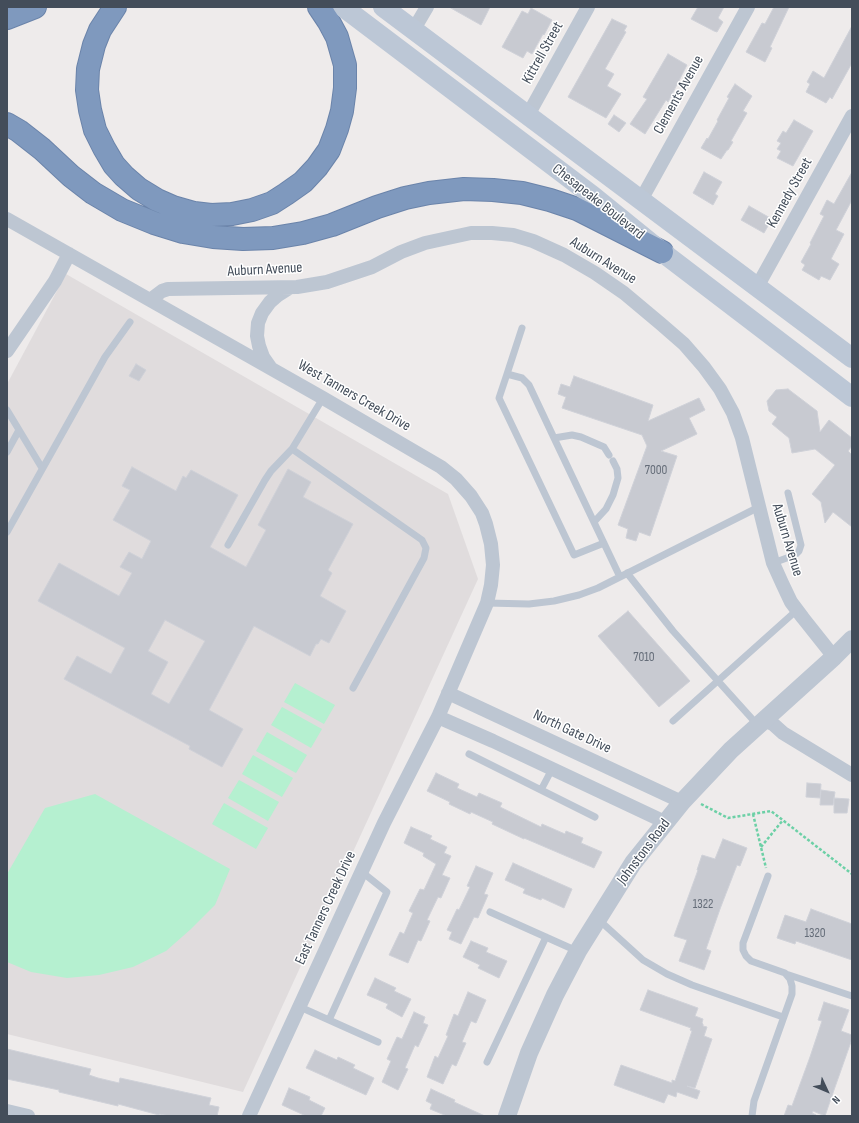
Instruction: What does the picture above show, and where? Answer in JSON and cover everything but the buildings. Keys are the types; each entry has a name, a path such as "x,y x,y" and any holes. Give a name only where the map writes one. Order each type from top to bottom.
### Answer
{"highway":[{"path":"7,18 35,7"},
{"path":"115,7 100,30 94,45 88,69 87,90 95,130 114,165 139,189 157,200 173,207 194,213 211,215 232,214 252,210 272,203 303,182 317,167 329,150 342,111 345,88 345,65 337,37 330,22 319,7"},
{"path":"7,124 18,130 42,149 71,176 93,193 122,210 154,223 183,232 213,237 243,239 273,238 303,233 332,225 377,207 405,198 429,193 464,189 493,190 522,193 577,209 662,252"}],"main road":[{"name":"Chesapeake Boulevard","path":"343,7 587,192 662,252 852,397"},
{"name":"Chesapeake Boulevard","path":"383,7 852,358"}],"street":[{"path":"414,29 426,7"},
{"name":"Kittrell Street","path":"528,115 588,7"},
{"name":"Clements Avenue","path":"641,200 748,7"},
{"name":"Kennedy Street","path":"757,287 852,116"},
{"name":"West Tanners Creek Drive","path":"7,219 323,398 441,467 456,479 471,496 482,513 491,544 491,585 487,603 438,717"},
{"name":"Auburn Avenue","path":"150,300 168,289 289,288 327,282 350,275 425,243 471,233 513,235 533,241 564,255 595,273 624,293 684,344 704,367 720,389 733,413 742,438 773,563 782,584 797,610 834,657"},
{"path":"7,351 54,281 69,254"},
{"path":"270,368 263,358 259,346 257,336 258,323 262,313 270,302 289,288"},
{"name":"Johnstons Road","path":"507,1116 529,1054 555,995 597,918 633,863 665,822 691,803 731,750 852,639"},
{"name":"North Gate Drive","path":"448,693 691,803"},
{"path":"438,717 552,768 665,822"},
{"name":"East Tanners Creek Drive","path":"249,1116 384,823 438,717"},
{"path":"764,720 773,724 783,733 852,775"},
{"path":"7,1111 28,1116"}],"lane":[{"path":"7,532 104,357 130,322"},
{"path":"522,328 499,398 574,554 604,543"},
{"path":"507,374 522,378 529,385 620,577"},
{"path":"228,545 265,480 292,449 323,398"},
{"path":"7,410 42,468"},
{"path":"7,452 19,430"},
{"path":"554,438 572,435 604,446 617,469 618,478 613,495 606,509 594,522"},
{"path":"292,449 422,540 426,548 424,558 353,688"},
{"path":"773,563 795,555 799,551 801,545 788,493"},
{"path":"487,603 529,604 554,601 579,595 598,588 759,507"},
{"path":"627,573 673,631 754,721 764,720"},
{"path":"674,721 797,610"},
{"path":"469,754 595,817"},
{"path":"541,790 552,768"},
{"path":"329,1020 387,892 362,872"},
{"path":"768,876 743,943 743,950 746,956 751,961 852,996"},
{"path":"490,912 578,951"},
{"path":"597,918 643,960 667,974 692,985 783,1017"},
{"path":"487,1062 546,937"},
{"path":"752,1116 754,1101 792,994 790,979 786,973"},
{"path":"300,1007 378,1042"}],"path":[{"path":"691,803 728,818 771,811 852,874"},
{"path":"752,814 768,876"},
{"path":"761,847 783,820"}],"shaded area":[{"path":"66,274 448,494 478,579 243,1092 7,1034 7,384"}],"green space":[{"path":"295,683 335,705 324,724 284,702"},
{"path":"282,707 322,729 311,748 271,725"},
{"path":"267,732 307,755 296,773 256,751"},
{"path":"253,755 293,778 282,797 242,774"},
{"path":"239,780 279,802 268,821 228,798"},
{"path":"95,794 230,869 215,905 166,951 133,967 99,975 67,978 31,972 7,962 7,874 45,808"},
{"path":"224,803 268,828 256,849 212,824"}]}
